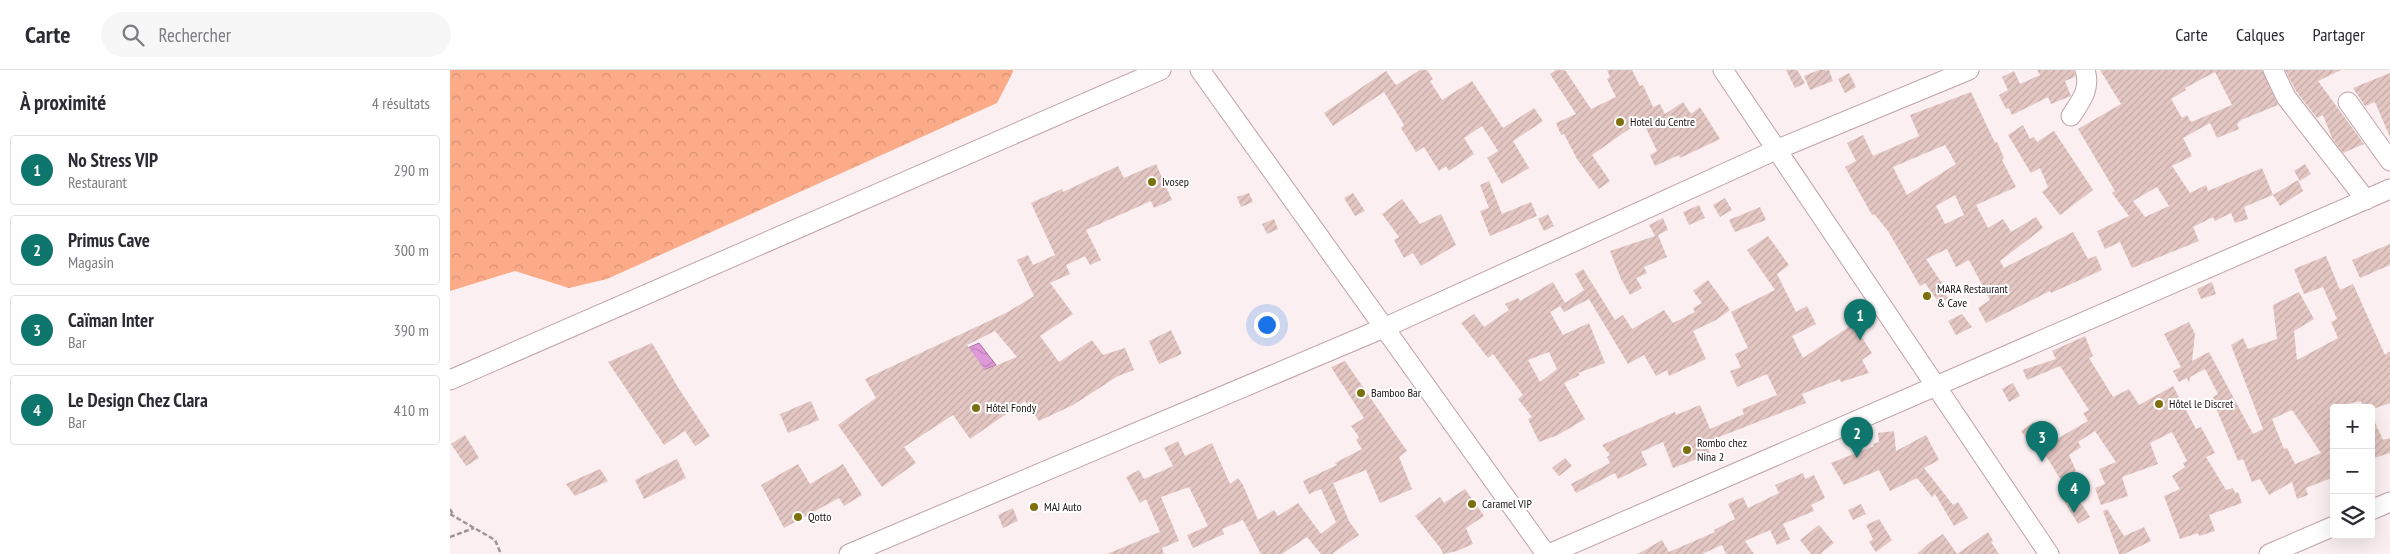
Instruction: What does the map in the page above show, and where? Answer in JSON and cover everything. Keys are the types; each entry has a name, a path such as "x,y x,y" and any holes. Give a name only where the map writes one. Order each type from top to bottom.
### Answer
{"street":[{"path":"450,380 1160,70"},
{"path":"1200,70 1548,554 1936,384 2390,189"},
{"path":"1723,70 2049,554"},
{"path":"849,554 1386,327 1778,149 1970,70"},
{"path":"2071,116 2086,94 2088,78 2085,70"},
{"path":"2273,70 2286,97 2366,200"},
{"path":"2348,102 2390,161"},
{"path":"2375,508 2390,502"},
{"path":"2269,554 2330,528"}],"path":[{"path":"450,509 454,517"},
{"path":"450,514 495,540 501,554"},
{"path":"450,538 474,528"}],"green space":[{"path":"450,70 1013,70 1013,72 997,103 607,279 569,288 515,271 450,291"}],"water":[{"path":"979,343 996,365 984,370 968,348"}],"building":[{"path":"1420,70 1427,70 1433,79 1430,81 1442,100 1472,81 1503,128 1534,108 1543,121 1513,141 1529,168 1502,184 1487,158 1498,151 1482,126 1464,138 1474,154 1449,171 1446,166 1439,171 1424,147 1416,152 1401,128 1404,125 1384,92 1333,126 1324,113 1386,71 1396,85"},
{"path":"1556,70 1565,70 1591,109 1616,97 1607,79 1610,77 1607,70 1632,70 1640,86 1643,85 1653,107 1660,104 1665,114 1683,102 1691,114 1700,107 1720,139 1680,158 1679,155 1655,166 1650,155 1657,151 1642,120 1592,155 1610,181 1599,189 1577,159 1564,134 1561,135 1556,123 1576,114 1550,74"},
{"path":"1786,70 1797,70 1805,83 1795,88"},
{"path":"1819,70 1829,70 1833,81 1810,90 1804,76"},
{"path":"2037,70 2074,70 2075,77 2065,81 2071,96 2051,104 2048,97 2012,115 2009,108 2006,109 1999,95 2008,90 2002,77 2014,71 2020,84 2040,75"},
{"path":"2100,70 2262,70 2278,105 2241,120 2237,124 2239,129 2217,138 2210,123 2183,138 2192,156 2172,166 2190,193 2206,185 2208,191 2262,168 2273,195 2244,207 2248,219 2235,223 2231,213 2215,221 2213,217 2193,227 2199,241 2132,268 2120,242 2105,249 2097,231 2129,216 2112,193 2115,191 2078,129 2121,104","holes":["2215,72 2232,105 2191,122 2187,115 2182,118 2171,99 2186,90 2185,88","2157,187 2169,206 2145,217 2133,201"]},
{"path":"2285,70 2341,70 2318,81 2364,144 2343,153 2332,138 2323,115 2317,118 2296,91"},
{"path":"1849,73 1856,87 1845,93 1838,79"},
{"path":"2390,73 2390,137 2375,102 2365,106 2353,88"},
{"path":"1971,92 1995,143 1997,142 2004,158 2002,160 2016,187 1976,205 1988,228 2003,219 2011,232 2036,217 2043,228 2000,261 2004,268 2073,232 2088,259 2096,256 2102,270 2051,293 2050,291 1986,323 1978,308 1990,300 1969,260 1956,267 1947,249 1926,259 1947,291 1945,293 1948,298 1939,303 1925,283 1920,286 1888,231 1874,214 1872,215 1845,167 1856,161 1847,143 1863,135 1873,156 1919,136 1910,115","holes":["1945,145 1956,164 1907,195 1893,167","1955,195 1964,215 1945,224 1936,206"]},
{"path":"2023,125 2030,139 2034,137 2037,142 2054,131 2093,190 2060,215 2042,192 2048,187 2040,168 2031,173 2008,135"},
{"path":"1156,164 1172,200 1154,208 1151,201 1086,230 1101,260 1090,265 1085,256 1066,265 1070,274 1050,283 1073,314 1040,336 1059,362 1092,340 1103,355 1125,348 1134,370 1118,376 1073,405 1039,421 1025,401 970,439 953,415 904,447 916,463 882,487 838,425 876,398 865,379 1006,313 1034,296 1017,260 1028,255 1033,265 1055,255 1031,203 1062,189 1063,192 1118,166 1124,178","holes":["995,331 1017,357 985,370 967,345"]},
{"path":"2305,164 2311,174 2300,181 2294,171"},
{"path":"2298,180 2303,191 2280,206 2273,195"},
{"path":"1489,181 1502,214 1531,202 1537,216 1490,236 1480,211 1489,208 1480,185"},
{"path":"1249,193 1253,202 1241,207 1237,197"},
{"path":"1353,193 1365,211 1355,216 1344,198"},
{"path":"1725,198 1732,210 1720,217 1713,205"},
{"path":"1402,199 1420,224 1441,214 1456,245 1421,266 1413,253 1404,258 1394,240 1399,237 1382,214"},
{"path":"1699,205 1705,218 1689,225 1683,212"},
{"path":"1760,207 1766,220 1735,232 1729,220"},
{"path":"1548,214 1554,226 1544,231 1538,219"},
{"path":"1663,218 1668,230 1658,235 1667,257 1644,267 1647,273 1636,278 1642,288 1630,295 1621,279 1610,251 1655,236 1649,225"},
{"path":"1274,219 1278,229 1267,234 1262,224"},
{"path":"1768,236 1789,265 1777,274 1796,312 1807,306 1816,324 1792,336 1803,358 1853,324 1872,353 1862,360 1869,373 1841,382 1840,379 1802,394 1806,403 1706,442 1710,454 1673,468 1663,442 1641,452 1647,465 1618,479 1615,473 1576,493 1571,484 1610,463 1607,457 1610,455 1602,445 1675,412 1676,415 1700,405 1710,429 1744,414 1742,409 1777,395 1767,374 1737,387 1730,371 1741,367 1735,354 1748,348 1731,312 1775,290 1747,250"},
{"path":"2390,244 2390,265 2360,278 2352,260"},
{"path":"2326,256 2340,290 2353,284 2385,355 2390,351 2390,403 2376,408 2375,404 2362,404 2361,401 2348,404 2330,404 2330,479 2306,488 2308,495 2297,499 2292,482 2269,495 2260,479 2252,482 2243,459 2238,461 2212,398 2218,394 2205,369 2190,377 2189,383 2187,378 2179,382 2173,371 2181,367 2164,334 2189,322 2195,334 2192,361 2209,352 2253,434 2263,429 2231,345 2243,338 2248,349 2277,339 2273,305 2299,292 2314,319 2294,331 2297,360 2338,338 2331,322 2337,319 2323,287 2304,294 2294,269","holes":["2292,410 2321,453 2295,464 2287,448 2284,449 2272,419"]},
{"path":"1583,269 1615,320 1623,315 1632,329 1664,310 1673,323 1695,312 1693,308 1702,303 1693,291 1708,280 1730,310 1716,320 1693,331 1706,359 1669,376 1667,370 1656,376 1644,355 1628,364 1589,299 1564,312 1560,306 1550,312 1563,335 1589,323 1605,363 1578,373 1580,375 1564,383 1585,419 1558,435 1539,442 1528,419 1532,417 1518,399 1523,395 1493,354 1488,358 1461,323 1474,314 1484,327 1509,310 1505,304 1518,298 1520,301 1553,282 1565,303 1584,290 1575,274","holes":["1549,352 1557,369 1540,382 1528,360"]},
{"path":"2212,282 2216,294 2201,299 2197,289"},
{"path":"1962,314 1972,327 1956,335 1948,321"},
{"path":"1171,330 1182,354 1159,364 1149,341"},
{"path":"2085,336 2093,356 2089,358 2113,397 2129,389 2139,405 2173,386 2196,429 2201,427 2215,453 2206,457 2226,490 2233,488 2235,493 2238,492 2242,503 2209,515 2215,531 2199,536 2198,533 2180,539 2164,496 2180,489 2172,476 2185,467 2183,463 2187,461 2172,432 2150,443 2158,464 2122,477 2128,496 2101,505 2095,488 2105,484 2099,469 2116,462 2095,431 2078,442 2081,447 2069,455 2076,471 2061,480 2041,448 2088,421 2083,413 2089,410 2060,366 2027,380 2023,370 2056,359 2052,351"},
{"path":"652,343 710,436 695,446 685,431 664,445 608,362"},
{"path":"1345,361 1407,451 1399,457 1412,489 1380,503 1366,470 1333,483 1349,521 1359,535 1332,554 1321,554 1307,537 1282,554 1261,554 1243,520 1222,529 1224,534 1193,548 1187,535 1208,526 1189,487 1161,497 1179,541 1162,548 1164,554 1107,554 1160,532 1146,499 1140,503 1126,477 1139,470 1144,479 1173,466 1164,448 1178,441 1185,456 1212,443 1230,484 1238,478 1243,485 1258,520 1274,510 1278,516 1298,503 1321,534 1336,522 1321,489 1309,494 1303,481 1337,465 1335,463 1362,449 1356,440 1359,437 1351,426 1364,418 1331,367"},
{"path":"2013,383 2020,396 2009,402 2002,389"},
{"path":"811,401 819,420 788,433 780,414"},
{"path":"2034,422 2043,434 2030,444 2021,431"},
{"path":"2375,423 2383,440 2390,438 2390,453 2375,458"},
{"path":"1894,431 1896,451 1926,435 1939,460 1924,468 1953,505 1958,502 1968,518 1954,526 1935,494 1932,497 1917,478 1890,491 1879,470 1844,485 1831,463 1874,446 1873,444 1879,442 1878,433"},
{"path":"465,435 479,458 466,466 451,444"},
{"path":"1565,458 1572,466 1559,476 1552,468"},
{"path":"677,459 686,478 644,499 635,480"},
{"path":"798,464 810,484 843,464 862,495 844,506 839,498 784,528 761,485"},
{"path":"600,469 608,481 575,496 566,484"},
{"path":"1803,473 1805,479 1814,475 1825,498 1811,505 1814,511 1783,524 1790,539 1777,545 1770,530 1745,541 1754,554 1726,554 1722,545 1702,554 1638,554 1662,540 1669,552 1715,532 1714,530 1735,519 1728,504 1743,497 1748,508 1779,493 1775,485"},
{"path":"2071,487 2090,517 2078,524 2060,494"},
{"path":"1465,489 1484,516 1466,528 1473,544 1457,551 1443,554 1415,516 1440,497 1444,503"},
{"path":"1861,504 1866,514 1853,520 1848,510"},
{"path":"1013,508 1018,521 1003,528 998,515"},
{"path":"2107,509 2124,536 2144,527 2151,541 2124,554 2119,554 2103,511"},
{"path":"1879,519 1892,540 1876,552 1869,542 1873,539 1866,525"},
{"path":"1819,525 1834,543 1820,554 1811,554 1800,540"},
{"path":"1988,532 1993,541 1991,542 1999,554 1957,554"},
{"path":"1943,534 1957,554 1917,554 1928,544"}],"place":[{"name":"Hotel du Centre","path":"1620,122"},
{"name":"Ivosep","path":"1152,182"},
{"name":"MARA Restaurant & Cave","path":"1927,296"},
{"name":"No Stress VIP","path":"1860,340"},
{"name":"Bamboo Bar","path":"1361,393"},
{"name":"Hôtel le Discret","path":"2159,404"},
{"name":"Hôtel Fondy","path":"976,408"},
{"name":"Rombo chez Nina 2","path":"1687,450"},
{"name":"Primus Cave","path":"1857,458"},
{"name":"Caïman Inter","path":"2042,462"},
{"name":"Caramel VIP","path":"1472,504"},
{"name":"MAJ Auto","path":"1034,507"},
{"name":"Le Design Chez Clara","path":"2074,513"},
{"name":"Qotto","path":"798,517"}]}
